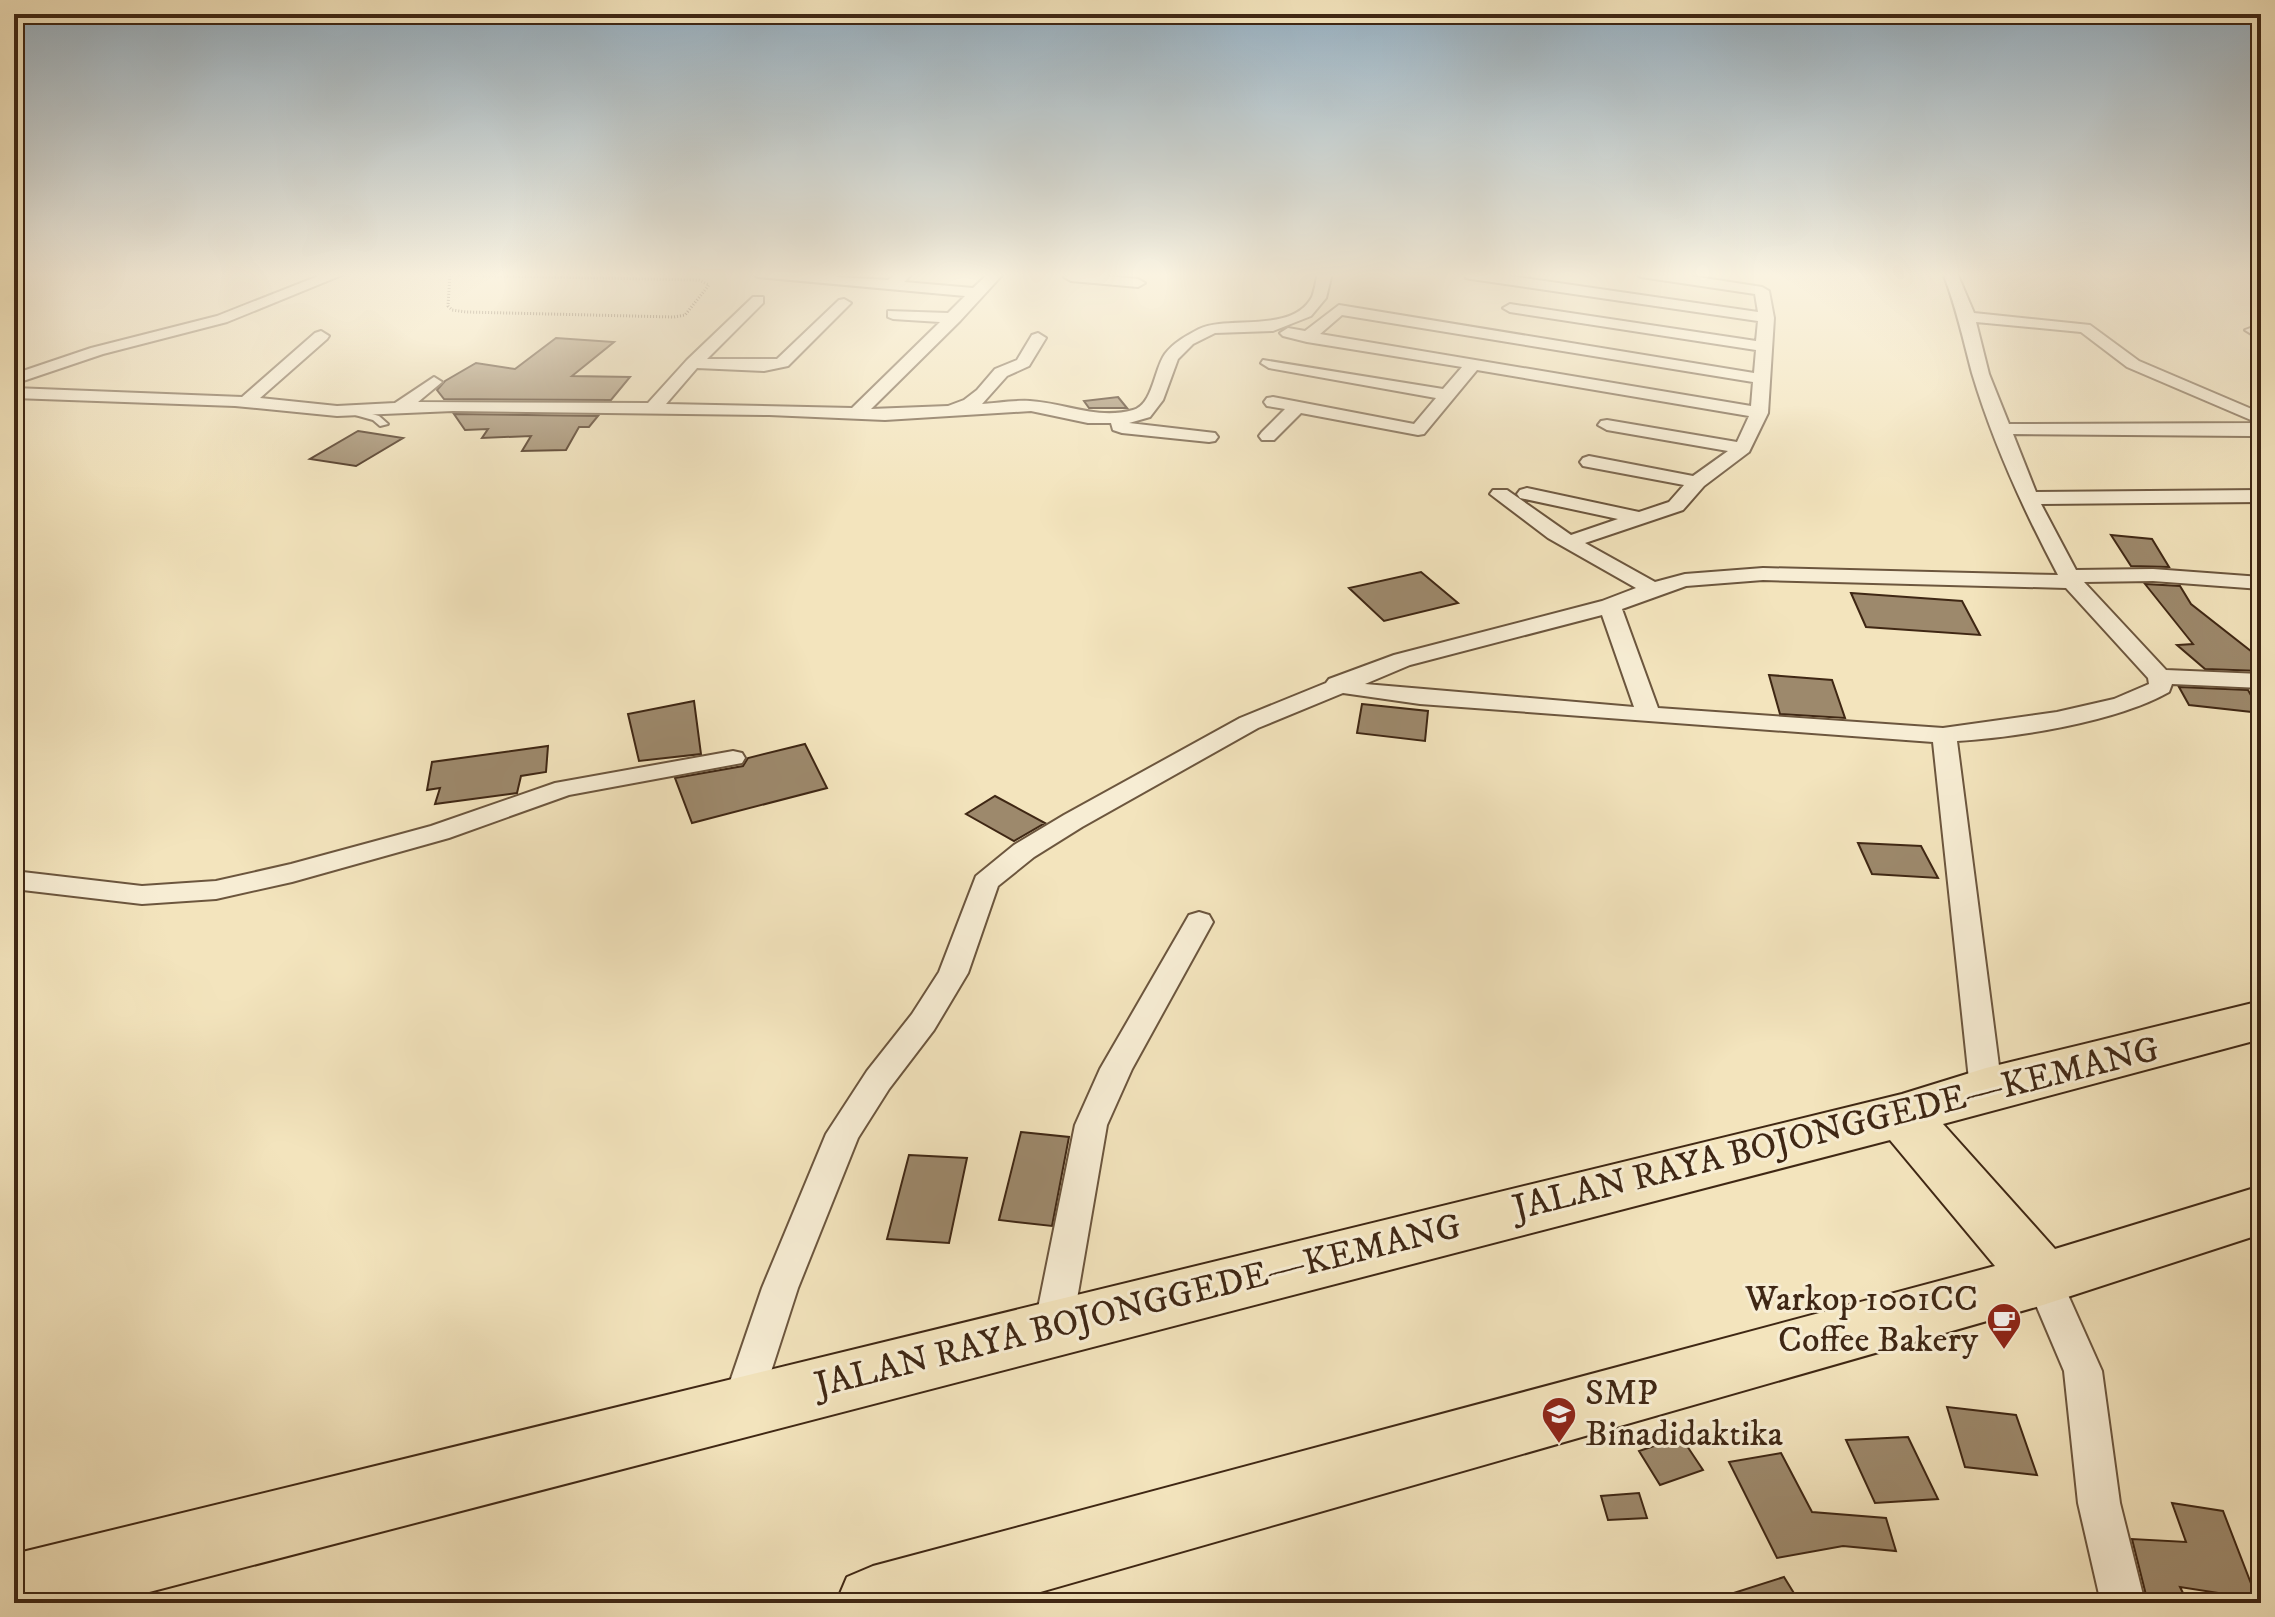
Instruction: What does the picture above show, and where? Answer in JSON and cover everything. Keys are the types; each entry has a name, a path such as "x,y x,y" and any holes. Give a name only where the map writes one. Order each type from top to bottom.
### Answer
{"highway":[{"name":"JALAN RAYA BOJONGGEDE—KEMANG","path":"14,1591 1902,1115 1986,1089 2261,1020"},
{"path":"1902,1115 2043,1279"},
{"path":"873,1603 2043,1279 2261,1210"}],"street":[{"path":"14,379 107,348"},
{"path":"246,402 307,348"},
{"path":"652,409 708,348"},
{"path":"693,363 764,366 782,363 797,348"},
{"path":"864,406 924,348"},
{"path":"14,393 246,402 351,411 400,408 969,405 979,400 1000,370 1023,363 1032,348"},
{"path":"751,395 864,406 913,415 1031,406 1088,418 1122,418 1144,413 1154,400 1171,357 1180,348"},
{"path":"1375,348 1759,413"},
{"path":"1575,348 1763,379"},
{"path":"1569,542 1676,506 1697,482 1743,448 1759,413 1764,348"},
{"path":"1337,684 1389,694 1944,735 2003,728 2126,705 2155,693 2161,687 2159,677 2071,579 2029,498 1981,374 1975,348"},
{"path":"2112,348 2133,364 2261,419"},
{"path":"1269,363 1447,395"},
{"path":"1273,402 1418,430 1473,365"},
{"path":"400,408 434,382"},
{"path":"1268,436 1297,407"},
{"path":"1122,418 1119,426 1122,428 1209,437"},
{"path":"1607,425 1743,448"},
{"path":"2003,429 2250,431 2261,428"},
{"path":"1589,462 1697,482"},
{"path":"1644,518 1514,494 1532,519 1653,589"},
{"path":"2029,498 2261,496"},
{"path":"742,1405 780,1288 843,1134 878,1080 923,1022 953,973 986,882 1024,851 1073,821 1249,723 1337,684 1402,660 1610,606 1685,580 1763,574 2071,579 2153,575 2261,583"},
{"path":"1610,606 1649,715"},
{"path":"2159,677 2261,681"},
{"path":"1944,735 1986,1089"},
{"path":"14,880 142,895 216,890 292,873 440,832 564,788 733,758"},
{"path":"1053,1328 1091,1125 1116,1069 1199,922"},
{"path":"2043,1279 2083,1371 2099,1503 2123,1603"}],"lane":[{"path":"351,411 376,418 383,424"}],"building":[{"path":"542,348 606,348 572,376 630,377 611,400 444,399 437,390 445,381 476,363 515,369"},
{"path":"1118,397 1127,408 1089,408 1084,401"},
{"path":"454,414 598,416 589,427 579,427 566,450 522,451 531,436 482,438 488,429 465,430"},
{"path":"358,431 403,438 356,466 310,459"},
{"path":"2111,535 2152,539 2169,567 2131,566"},
{"path":"1421,572 1458,603 1384,621 1349,588"},
{"path":"2145,584 2180,586 2191,604 2261,659 2261,671 2205,669 2177,645 2193,644"},
{"path":"1851,593 1962,601 1980,635 1866,627"},
{"path":"1769,675 1832,680 1845,718 1780,714"},
{"path":"2179,687 2248,690 2261,713 2189,705"},
{"path":"694,701 701,754 639,761 628,714"},
{"path":"1362,704 1428,711 1425,741 1357,733"},
{"path":"805,744 827,788 692,823 675,778 743,766 748,758"},
{"path":"548,746 546,772 521,776 517,793 435,804 440,788 427,790 432,762"},
{"path":"995,796 1045,823 1014,841 966,814"},
{"path":"1858,843 1921,846 1938,878 1872,874"},
{"path":"1021,1132 1069,1137 1052,1226 999,1220"},
{"path":"909,1155 967,1158 949,1243 887,1239"},
{"path":"1947,1407 2016,1415 2037,1475 1965,1467"},
{"path":"1681,1437 1703,1470 1660,1485 1639,1451"},
{"path":"1908,1437 1938,1499 1875,1503 1846,1440"},
{"path":"1781,1453 1812,1512 1886,1518 1896,1551 1843,1546 1777,1558 1729,1462"},
{"path":"1639,1493 1647,1518 1608,1520 1601,1496"},
{"path":"2172,1503 2223,1511 2257,1599 2180,1587 2188,1603 2148,1603 2132,1539 2186,1542"},
{"path":"1784,1577 1800,1603 1719,1603 1718,1598"}],"place":[{"name":"Warkop 1001CC Coffee Bakery","path":"2004,1351"},
{"name":"SMP Binadidaktika","path":"1559,1445"}]}
